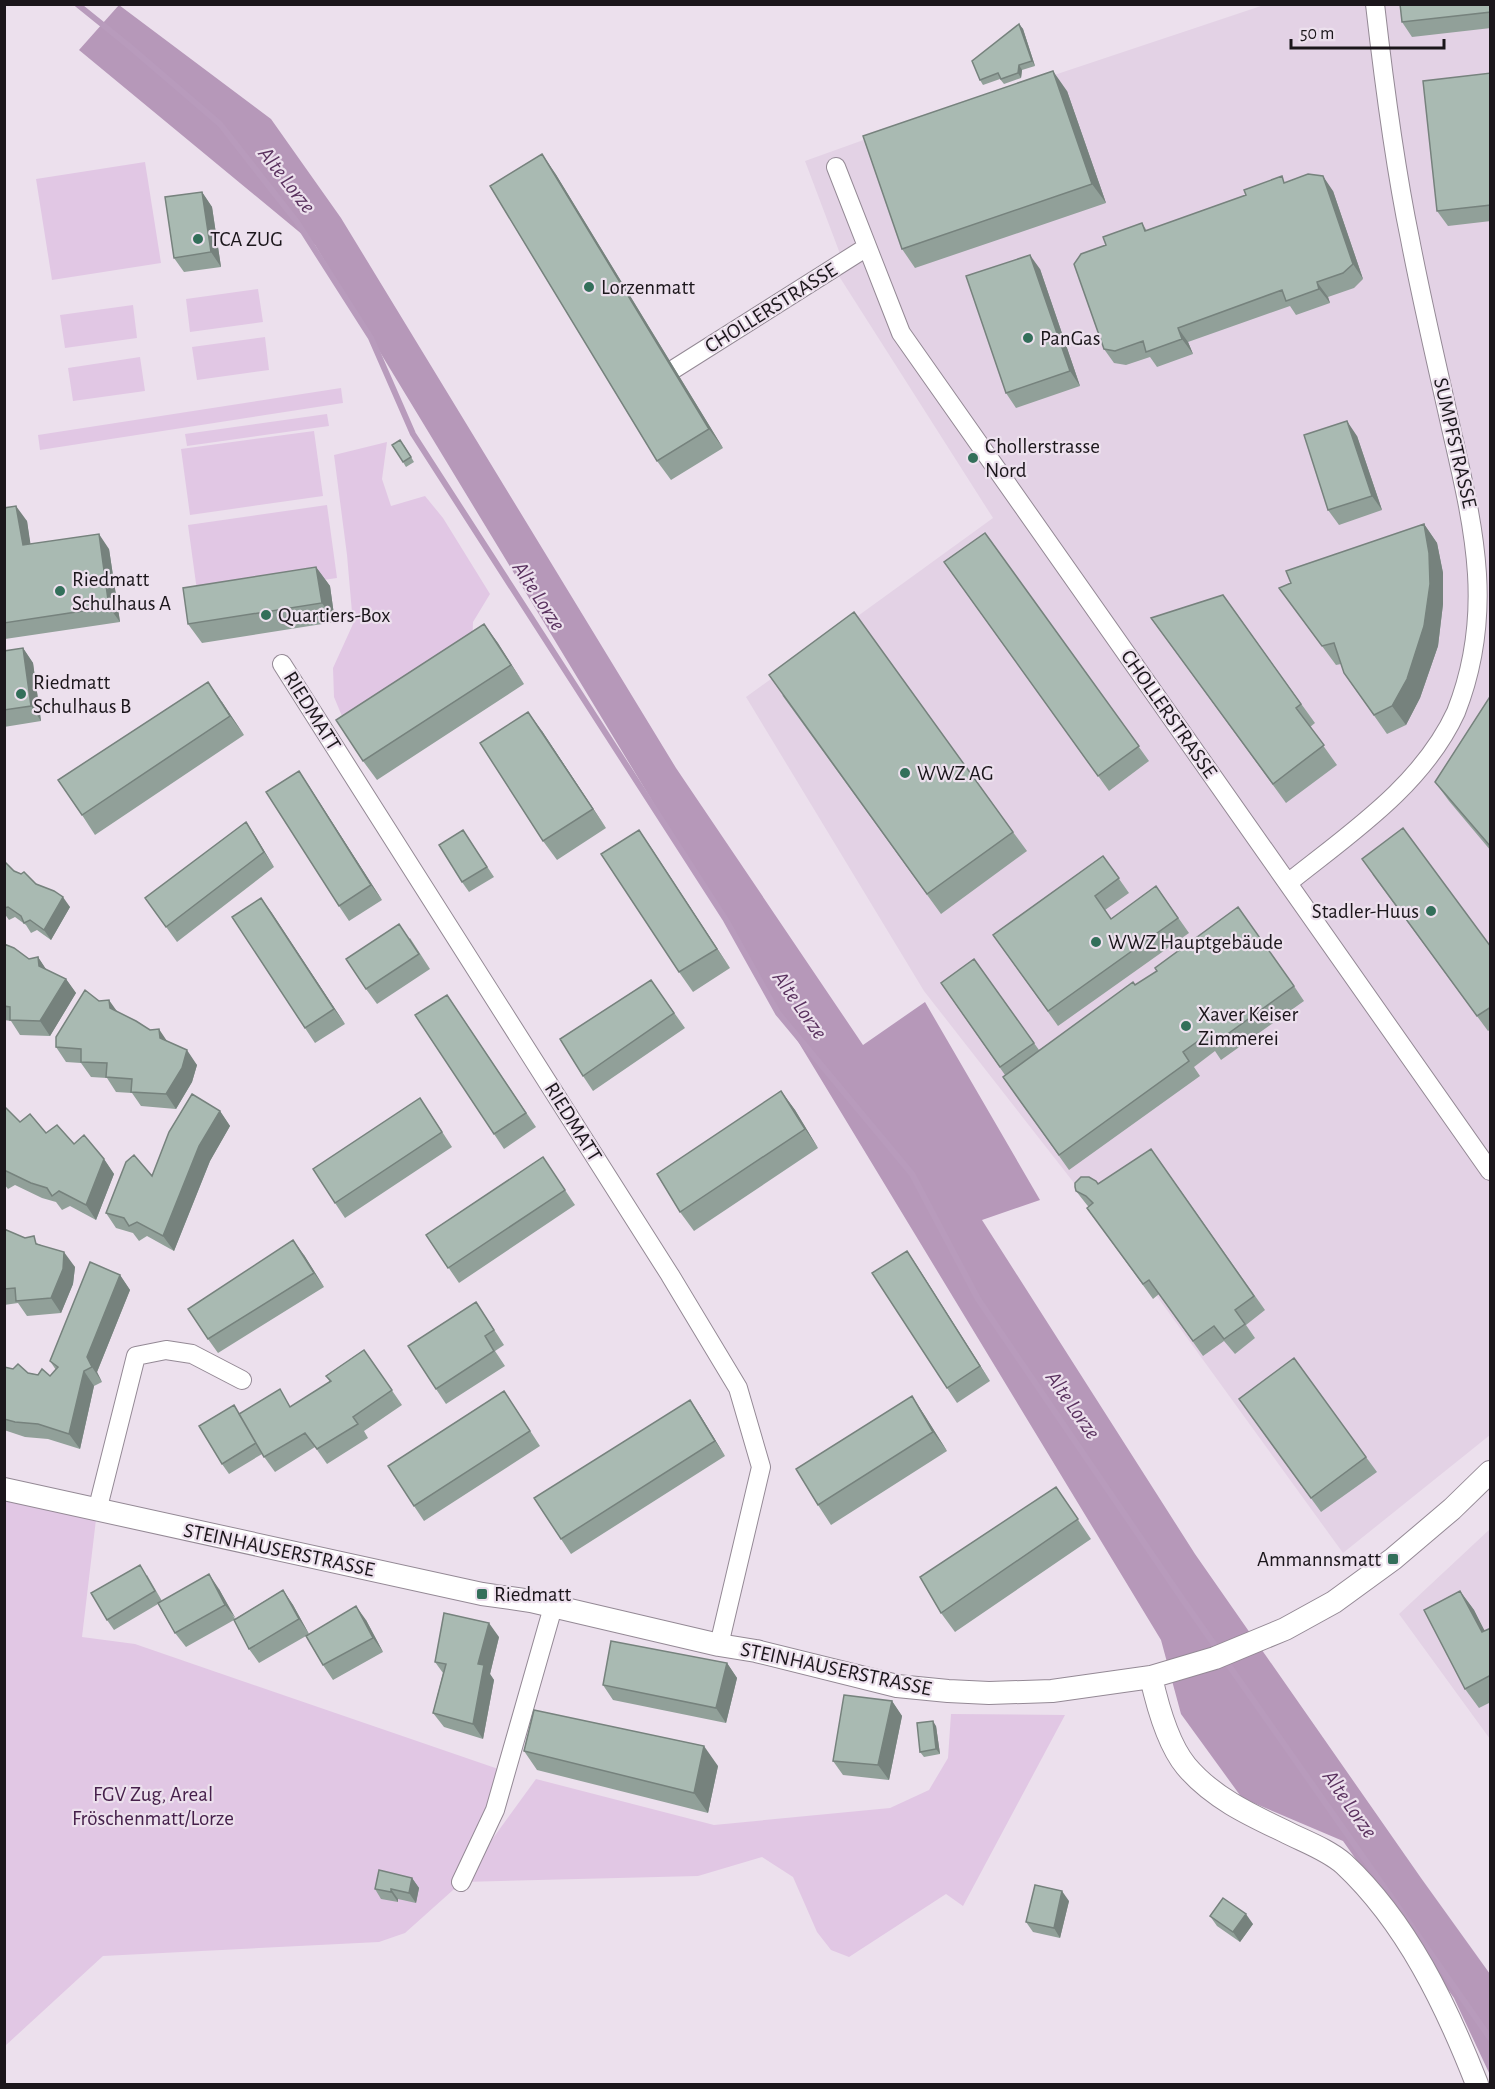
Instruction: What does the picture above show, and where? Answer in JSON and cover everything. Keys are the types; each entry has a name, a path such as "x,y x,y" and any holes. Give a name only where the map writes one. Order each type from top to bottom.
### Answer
{"street":[{"name":"SUMPFSTRASSE","path":"1288,883 1393,797 1418,772 1436,748 1456,713 1477,652 1486,611 1473,524 1394,159 1375,4"},
{"name":"CHOLLERSTRASSE","path":"836,167 901,333 1491,1171"},
{"name":"CHOLLERSTRASSE","path":"674,369 867,247"},
{"name":"RIEDMATT","path":"282,664 636,1221 738,1388 761,1467 719,1645"},
{"path":"97,1511 136,1356 166,1350 192,1354 242,1380"},
{"name":"STEINHAUSERSTRASSE","path":"4,1489 482,1594 554,1607 719,1645 756,1651 897,1686 948,1691 1028,1693 1150,1677 1215,1658 1285,1629 1334,1602 1394,1559 1491,1472"},
{"path":"461,1882 495,1810 554,1607"},
{"path":"1150,1677 1169,1735 1184,1764 1206,1786 1240,1810 1342,1862 1380,1902 1426,1972 1478,2085"}],"shaded area":[{"path":"119,5 271,119 341,218 676,768 863,1045 925,1002 1040,1200 982,1220 1195,1554 1490,1974 1490,2075 1454,1998 1343,1841 1242,1798 1181,1714 1161,1640 315,245 79,50"},
{"path":"1264,5 1490,5 1490,1435 1343,1553 1085,1197 924,991 746,697 993,518 837,273 845,267 805,161 922,119"},
{"name":"Ammannsmatt","path":"1490,1529 1490,1739 1399,1614"}],"green space":[{"path":"145,162 161,263 52,280 36,179"},
{"path":"258,289 263,322 190,332 186,299"},
{"path":"133,305 137,338 65,348 60,315"},
{"path":"265,337 269,370 197,380 192,347"},
{"path":"140,357 145,391 73,401 68,368"},
{"path":"341,388 343,403 40,450 38,435"},
{"path":"327,414 329,426 187,446 185,434"},
{"path":"314,431 323,496 190,515 181,449"},
{"path":"387,442 382,479 391,506 425,496 443,518 490,594 473,622 472,651 344,721 334,697 333,668 353,624 334,455"},
{"path":"327,505 337,578 198,598 188,525"},
{"name":"FGV Zug, Areal Fröschenmatt/Lorze","path":"5,1489 97,1511 82,1637 135,1644 507,1772 464,1878 536,1779 714,1825 890,1808 929,1790 948,1758 951,1714 1065,1715 963,1906 946,1894 849,1957 831,1950 817,1932 793,1877 762,1857 698,1876 462,1882 405,1933 379,1942 103,1956 5,2046"}],"building":[{"path":"1400,4 1491,4 1491,12 1402,22"},
{"path":"1019,24 1032,61 1019,65 1018,73 1001,79 998,73 980,80 972,61"},
{"path":"1053,71 1092,184 902,249 863,136"},
{"path":"1491,73 1491,205 1437,211 1423,81"},
{"name":"Lorzenmatt","path":"542,154 709,429 657,461 490,186"},
{"path":"1308,174 1323,176 1353,264 1343,273 1317,282 1319,289 1286,301 1282,290 1178,328 1182,339 1146,352 1143,341 1115,351 1104,349 1074,264 1081,254 1106,245 1103,237 1142,223 1145,231 1246,195 1244,190 1282,176 1284,183"},
{"path":"202,192 211,252 174,258 165,197"},
{"name":"PanGas","path":"1030,255 1070,371 1006,393 966,276"},
{"path":"1347,421 1372,496 1328,510 1304,435"},
{"path":"400,440 411,457 403,462 392,445"},
{"name":"Riedmatt Schulhaus A","path":"16,506 23,545 99,534 109,607 4,623 4,508"},
{"path":"1424,524 1429,553 1430,584 1424,626 1407,679 1392,706 1374,715 1344,673 1334,643 1322,646 1279,588 1291,583 1286,571"},
{"path":"985,533 1139,746 1098,776 944,562"},
{"path":"316,567 322,603 188,624 183,588"},
{"path":"1223,595 1301,704 1296,708 1324,745 1273,784 1151,618"},
{"name":"WWZ AG","path":"854,612 1013,832 927,894 769,675"},
{"path":"484,624 511,665 363,761 336,720"},
{"path":"23,648 31,706 4,710 4,651"},
{"path":"208,682 230,716 82,815 58,780"},
{"path":"1491,695 1491,847 1435,782"},
{"path":"528,712 593,809 543,841 480,743"},
{"path":"299,771 371,885 339,906 266,792"},
{"path":"246,822 264,852 166,927 145,898"},
{"name":"Stadler-Huus","path":"1403,828 1491,947 1491,1007 1477,1016 1362,859"},
{"path":"463,830 487,867 462,882 439,845"},
{"path":"639,830 717,949 679,972 601,854"},
{"name":"WWZ Hauptgebäude","path":"1103,856 1119,878 1095,896 1111,919 1156,886 1178,918 1048,1011 993,935"},
{"path":"4,861 14,871 21,874 24,872 36,884 63,897 44,930 30,920 24,923 21,916 8,907 4,908"},
{"path":"261,898 334,1009 305,1028 232,917"},
{"name":"Xaver Keiser Zimmerei","path":"1238,907 1294,986 1211,1046 1205,1036 1183,1052 1189,1061 1059,1155 1003,1077 1133,982 1135,985 1157,971 1155,968"},
{"path":"399,924 419,954 366,989 346,959"},
{"path":"4,944 29,959 38,957 39,966 66,979 40,1021 10,1020 10,1007 4,1006"},
{"path":"974,959 1034,1043 1000,1067 941,983"},
{"path":"651,980 674,1013 583,1076 560,1039"},
{"path":"85,990 99,1001 109,1000 110,1008 150,1030 159,1029 160,1038 187,1050 182,1068 166,1094 131,1092 132,1079 106,1077 107,1063 81,1062 81,1049 56,1047 56,1037"},
{"path":"447,995 526,1113 494,1134 415,1015"},
{"path":"781,1091 805,1129 680,1212 657,1174"},
{"path":"192,1094 220,1111 199,1146 163,1236 137,1222 129,1226 124,1218 106,1213 126,1162 134,1155 152,1176 169,1132"},
{"path":"420,1098 442,1132 335,1203 313,1169"},
{"path":"4,1106 20,1122 30,1114 46,1133 57,1125 74,1144 84,1135 104,1159 86,1205 59,1191 52,1196 47,1188 4,1170"},
{"path":"1151,1149 1254,1296 1235,1310 1245,1324 1224,1339 1214,1326 1193,1341 1149,1280 1143,1284 1087,1208 1093,1203 1076,1191 1075,1183 1081,1177 1089,1177 1098,1184"},
{"path":"543,1157 565,1190 448,1268 426,1235"},
{"path":"4,1229 25,1238 34,1236 36,1244 64,1252 63,1269 51,1298 16,1301 15,1288 4,1289"},
{"path":"293,1240 314,1273 208,1339 188,1309"},
{"path":"907,1251 980,1366 947,1388 872,1273"},
{"path":"90,1262 120,1275 87,1357 92,1367 84,1371 69,1434 38,1424 4,1419 4,1367 13,1369 18,1364 28,1373 38,1375 42,1369 50,1376 58,1367 50,1361"},
{"path":"476,1302 494,1330 485,1336 494,1351 436,1389 408,1346"},
{"path":"364,1350 392,1390 353,1417 358,1424 317,1449 305,1433 264,1457 239,1414 280,1389 290,1407 331,1381 326,1376"},
{"path":"1294,1358 1366,1457 1311,1498 1239,1399"},
{"path":"504,1391 530,1431 414,1506 388,1466"},
{"path":"912,1396 933,1432 818,1505 796,1469"},
{"path":"690,1400 715,1441 561,1539 534,1498"},
{"path":"234,1405 256,1443 222,1464 199,1426"},
{"path":"1056,1487 1078,1519 941,1613 920,1577"},
{"path":"140,1565 155,1591 107,1620 91,1593"},
{"path":"209,1574 225,1605 175,1633 158,1603"},
{"path":"283,1590 299,1619 249,1649 234,1620"},
{"path":"1460,1591 1482,1632 1491,1628 1491,1675 1465,1689 1424,1610"},
{"path":"356,1606 373,1638 323,1665 306,1636"},
{"path":"444,1613 489,1623 478,1664 484,1665 473,1724 433,1713 446,1664 435,1662"},
{"path":"611,1641 727,1663 716,1708 603,1685"},
{"path":"844,1695 892,1701 878,1765 833,1761"},
{"path":"534,1710 704,1746 694,1793 524,1751"},
{"path":"933,1721 936,1749 920,1752 917,1723"},
{"path":"379,1870 412,1878 409,1893 391,1889 391,1892 375,1889"},
{"path":"1035,1885 1062,1891 1054,1928 1026,1922"},
{"path":"1223,1898 1246,1914 1233,1932 1210,1916"}],"waterway":[{"name":"Alte Lorze","path":"77,4 220,124 297,222 371,338 413,434 726,920 778,1013 912,1174 978,1299 1183,1600 1490,2038"}],"place":[{"name":"TCA ZUG","path":"198,239"},
{"name":"Lorzenmatt","path":"589,287"},
{"name":"PanGas","path":"1028,338"},
{"name":"Chollerstrasse Nord","path":"973,458"},
{"name":"Riedmatt Schulhaus A","path":"60,591"},
{"name":"Quartiers-Box","path":"266,615"},
{"name":"Riedmatt Schulhaus B","path":"21,694"},
{"name":"WWZ AG","path":"905,773"},
{"name":"Stadler-Huus","path":"1431,911"},
{"name":"WWZ Hauptgebäude","path":"1096,942"},
{"name":"Xaver Keiser Zimmerei","path":"1186,1026"},
{"name":"Ammannsmatt","path":"1393,1559"},
{"name":"Riedmatt","path":"482,1594"}]}
